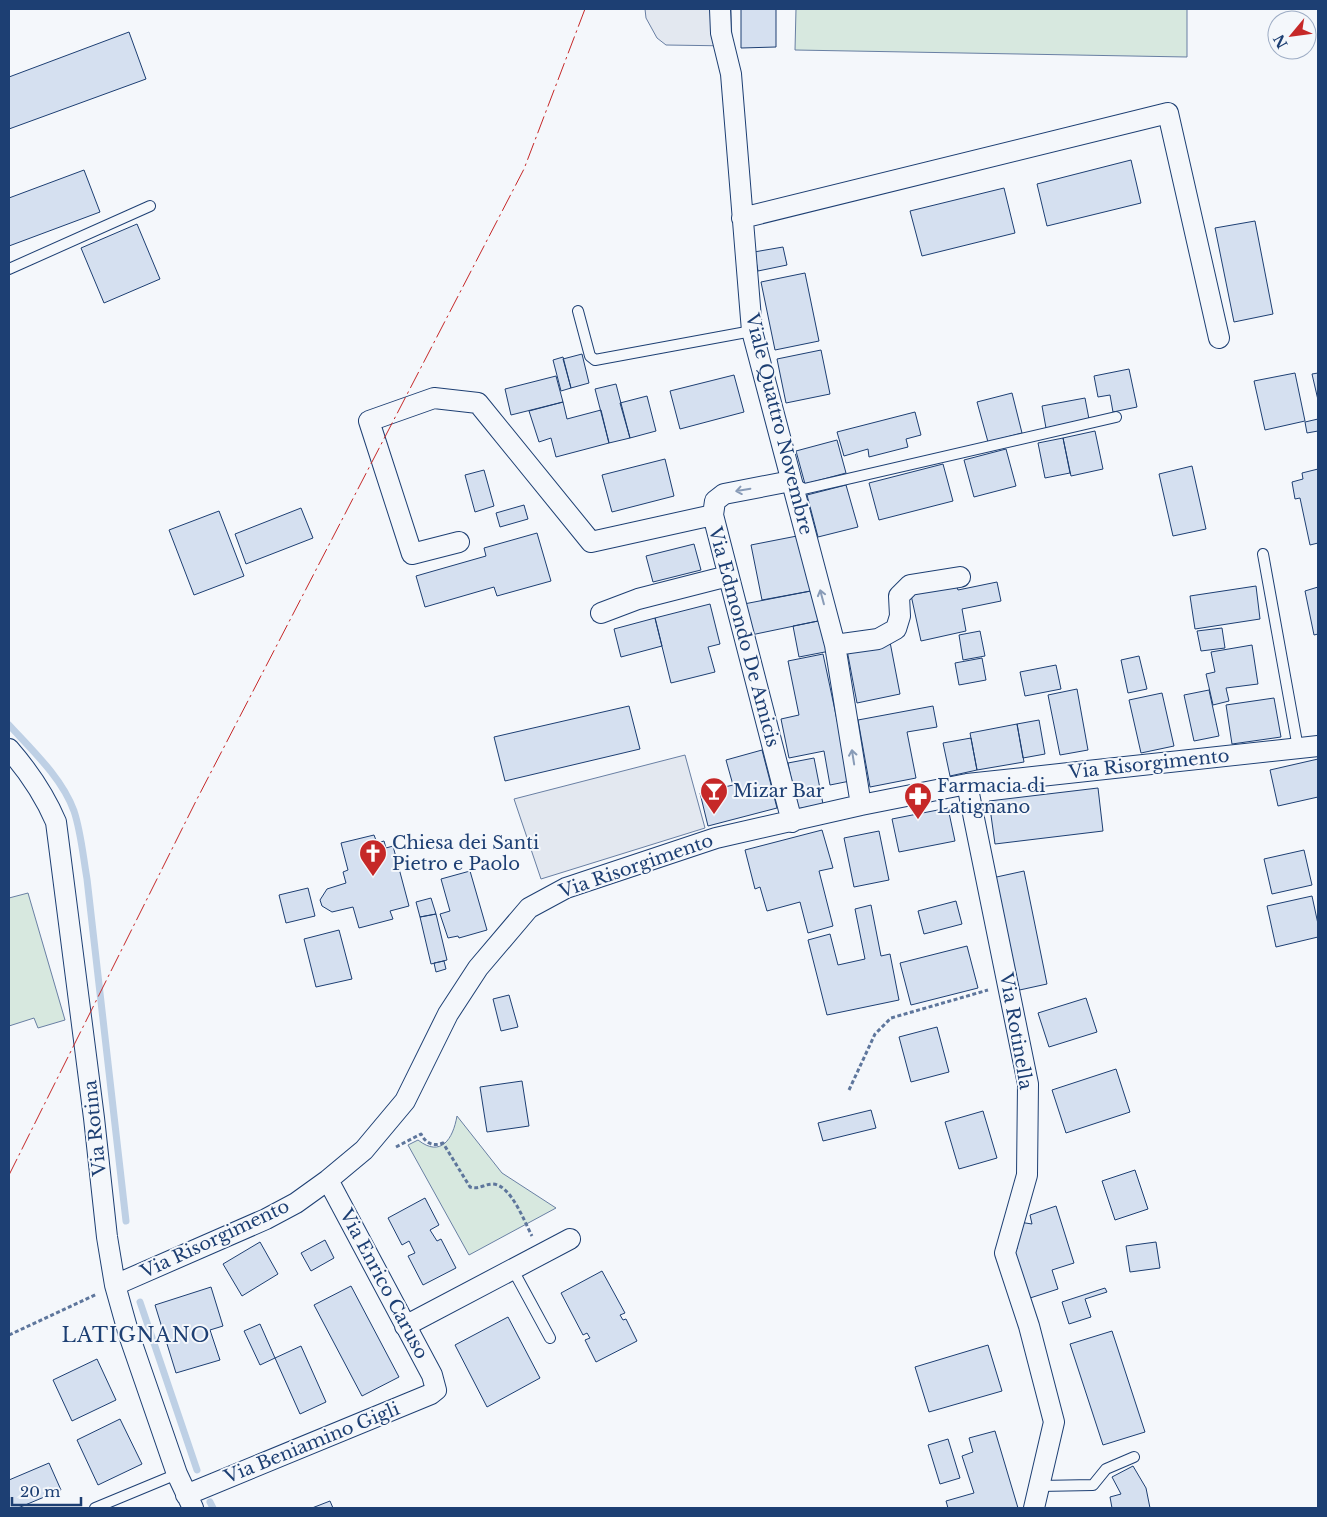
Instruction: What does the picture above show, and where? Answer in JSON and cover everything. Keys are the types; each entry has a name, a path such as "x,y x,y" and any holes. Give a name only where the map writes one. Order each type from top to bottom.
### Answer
{"street":[{"name":"Viale Quattro Novembre","path":"720,9 722,33 732,74 752,331 835,645 861,805"},
{"path":"742,218 1168,113 1219,338"},
{"path":"459,542 412,554 369,421 434,398 478,403 590,542 713,515"},
{"name":"Via Edmondo De Amicis","path":"791,482 724,494 715,501 713,515 792,822"},
{"path":"602,613 638,599 728,576"},
{"path":"835,645 878,639 896,629 900,616 900,596 910,585 960,577"},
{"name":"Via Risorgimento","path":"115,1285 266,1219 296,1203 328,1180 370,1143 405,1102 452,1007 478,968 529,908 566,888 716,838 861,805 968,784 1318,746"},
{"name":"Via Rotina","path":"9,749 29,772 47,799 56,822 93,1108 107,1237 115,1285 129,1335 177,1474 190,1501"},
{"name":"Via Rotinella","path":"968,784 1028,1084 1027,1175 1005,1253 1029,1326 1054,1422 1034,1508"},
{"name":"Via Enrico Caruso","path":"328,1180 432,1375 436,1390"},
{"path":"405,1326 570,1239"},
{"name":"Via Beniamino Gigli","path":"190,1501 431,1394 436,1390"}],"lane":[{"path":"9,269 150,206"},
{"path":"578,311 590,356 595,360 752,331"},
{"path":"791,482 804,489 1116,417"},
{"path":"1263,554 1298,748"},
{"path":"513,1270 550,1338"},
{"path":"1039,1486 1094,1485 1106,1469 1134,1456"},
{"path":"95,1508 177,1474"}],"path":[{"path":"849,1090 875,1034 891,1018 1008,986"},
{"path":"395,1148 421,1134 428,1144 436,1146 443,1144 470,1187 476,1189 491,1184 507,1190 542,1254"},
{"path":"9,1335 115,1285"}],"shaded area":[{"path":"645,9 731,9 732,46 666,45 657,38 646,18"},
{"path":"796,9 1187,9 1187,57 795,50"},
{"path":"685,755 705,828 541,879 514,799"},
{"path":"28,893 65,1020 38,1028 34,1018 9,1026 9,898"},
{"path":"457,1116 502,1173 556,1208 469,1255 408,1145 418,1140 433,1147 445,1143 452,1132"}],"building":[{"path":"741,9 776,9 776,47 741,48"},
{"path":"129,32 146,79 9,129 9,77"},
{"path":"1131,160 1141,203 1047,226 1037,184"},
{"path":"84,170 100,212 9,246 9,198"},
{"path":"1004,188 1015,233 922,256 910,211"},
{"path":"1255,221 1273,314 1234,322 1215,228"},
{"path":"137,224 160,279 104,303 81,248"},
{"path":"783,247 787,265 758,271 754,252"},
{"path":"805,273 819,341 775,350 761,282"},
{"path":"821,350 830,394 786,403 777,359"},
{"path":"582,354 589,383 571,388 563,359"},
{"path":"563,357 571,388 561,391 553,360"},
{"path":"1129,369 1137,407 1113,412 1110,395 1098,397 1094,376"},
{"path":"1295,373 1305,421 1265,430 1254,381"},
{"path":"1318,373 1318,400 1312,374"},
{"path":"734,375 744,412 680,429 670,391"},
{"path":"556,376 563,402 511,415 505,389"},
{"path":"616,384 630,438 609,443 595,389"},
{"path":"1012,393 1022,433 988,442 977,402"},
{"path":"647,396 656,431 630,438 620,403"},
{"path":"1085,398 1089,419 1046,428 1042,406"},
{"path":"563,402 567,419 601,410 609,443 556,457 551,438 539,442 529,411"},
{"path":"915,412 921,435 906,439 908,447 869,457 868,449 844,456 837,432"},
{"path":"1318,419 1318,431 1307,433 1305,422"},
{"path":"1095,431 1103,469 1071,476 1063,438"},
{"path":"1063,438 1070,473 1045,478 1038,443"},
{"path":"837,440 846,473 805,484 796,451"},
{"path":"1006,449 1016,486 974,497 964,460"},
{"path":"665,459 674,496 612,512 602,475"},
{"path":"943,464 953,501 879,520 869,483"},
{"path":"1192,466 1206,529 1173,536 1159,474"},
{"path":"1318,469 1318,543 1310,545 1300,498 1295,499 1292,482 1303,479 1302,473"},
{"path":"484,470 494,506 475,512 465,475"},
{"path":"846,485 858,527 818,537 807,495"},
{"path":"524,505 528,519 500,527 496,513"},
{"path":"301,508 313,538 246,564 235,534"},
{"path":"219,511 244,576 194,595 169,530"},
{"path":"537,533 551,581 497,596 494,587 425,607 416,576 486,556 484,548"},
{"path":"802,535 816,590 762,600 751,545"},
{"path":"694,544 701,570 653,582 646,556"},
{"path":"997,582 1001,601 962,609 966,631 921,641 911,595 956,585 958,590"},
{"path":"1256,586 1260,619 1195,629 1190,596"},
{"path":"1318,587 1318,634 1314,635 1305,591"},
{"path":"816,590 823,620 751,635 744,604"},
{"path":"710,604 720,644 708,647 715,672 671,683 655,618"},
{"path":"655,618 662,646 621,657 614,629"},
{"path":"823,620 830,651 799,657 793,626"},
{"path":"1222,628 1225,648 1201,651 1197,631"},
{"path":"980,631 985,656 963,660 959,635"},
{"path":"890,642 900,694 857,703 847,650"},
{"path":"1252,645 1258,684 1226,688 1229,701 1213,705 1206,674 1215,672 1211,652"},
{"path":"823,654 850,781 830,785 824,751 789,758 781,719 799,715 788,661"},
{"path":"1139,656 1147,689 1128,693 1121,660"},
{"path":"982,658 986,680 959,685 955,663"},
{"path":"1056,665 1061,689 1025,696 1020,672"},
{"path":"1077,689 1088,750 1060,755 1048,695"},
{"path":"1209,690 1219,736 1194,741 1184,695"},
{"path":"1162,693 1174,746 1141,753 1129,700"},
{"path":"1274,698 1281,737 1232,744 1226,705"},
{"path":"629,706 640,749 505,781 494,737"},
{"path":"933,706 937,727 907,732 916,778 870,787 858,720"},
{"path":"1039,720 1045,754 1023,758 1017,724"},
{"path":"1017,724 1024,762 977,770 970,733"},
{"path":"971,738 977,770 950,776 943,743"},
{"path":"762,750 777,808 708,826 700,793 733,785 726,760"},
{"path":"814,758 823,804 797,809 788,763"},
{"path":"1318,759 1318,797 1278,806 1270,770"},
{"path":"1098,788 1103,831 995,844 989,801"},
{"path":"948,808 955,841 899,852 892,819"},
{"path":"822,830 833,868 819,871 833,926 808,933 800,902 767,911 760,887 755,889 745,850"},
{"path":"879,831 889,880 854,887 844,838"},
{"name":"Chiesa dei Santi Pietro e Paolo","path":"374,835 377,843 384,841 386,848 393,846 409,906 390,911 393,919 359,928 353,907 332,912 322,906 320,900 327,889 346,883 343,872 348,870 341,843"},
{"path":"1304,850 1312,885 1272,894 1264,859"},
{"path":"470,871 487,930 459,938 458,936 448,938 440,914 450,911 441,879"},
{"path":"1024,871 1047,984 1015,991 992,878"},
{"path":"308,888 315,916 286,923 279,895"},
{"path":"1312,896 1318,924 1318,937 1276,947 1267,906"},
{"path":"431,898 436,914 420,917 416,902"},
{"path":"956,901 962,924 924,934 918,911"},
{"path":"871,905 881,956 890,954 899,1000 827,1015 808,940 830,934 838,965 865,959 855,909"},
{"path":"436,914 447,960 431,964 420,917"},
{"path":"339,930 352,979 316,987 304,939"},
{"path":"967,946 978,988 911,1005 900,963"},
{"path":"444,961 446,969 436,972 434,963"},
{"path":"509,995 518,1027 501,1031 493,999"},
{"path":"1086,998 1097,1032 1049,1047 1038,1013"},
{"path":"937,1027 949,1072 911,1082 899,1037"},
{"path":"1116,1069 1130,1112 1066,1133 1052,1090"},
{"path":"522,1081 529,1126 487,1132 480,1087"},
{"path":"871,1110 876,1128 823,1141 818,1123"},
{"path":"983,1111 997,1158 959,1169 945,1122"},
{"path":"1135,1170 1148,1209 1115,1220 1102,1181"},
{"path":"425,1198 439,1225 430,1230 437,1241 441,1239 456,1268 423,1285 408,1256 415,1253 409,1241 402,1245 388,1218"},
{"path":"1056,1206 1074,1263 1052,1270 1058,1289 1027,1299 1012,1251 1017,1249 1019,1222 1032,1224 1030,1215"},
{"path":"325,1240 334,1258 311,1271 301,1253"},
{"path":"260,1242 278,1274 242,1296 223,1264"},
{"path":"1156,1242 1160,1268 1130,1272 1126,1246"},
{"path":"602,1271 625,1313 620,1315 623,1320 626,1319 637,1341 596,1362 585,1340 590,1338 587,1333 583,1335 561,1293"},
{"path":"351,1286 399,1377 362,1396 314,1305"},
{"path":"211,1287 223,1326 210,1330 220,1360 176,1373 155,1305"},
{"path":"1105,1288 1107,1292 1085,1299 1091,1317 1069,1324 1062,1302"},
{"path":"508,1317 540,1378 487,1407 455,1345"},
{"path":"260,1324 275,1358 260,1365 244,1331"},
{"path":"1112,1331 1145,1432 1103,1445 1070,1344"},
{"path":"988,1345 1002,1391 929,1412 915,1367"},
{"path":"301,1346 326,1402 300,1414 275,1358"},
{"path":"97,1359 116,1400 72,1421 53,1380"},
{"path":"120,1419 142,1464 98,1485 77,1440"},
{"path":"995,1431 1018,1508 948,1508 946,1501 974,1493 962,1456 973,1452 969,1438"},
{"path":"948,1439 960,1478 940,1484 928,1445"},
{"path":"49,1463 61,1490 18,1508 9,1508 9,1480"},
{"path":"1133,1466 1146,1488 1150,1508 1112,1508 1110,1497 1121,1494 1112,1477"},
{"path":"330,1501 333,1508 312,1508"}],"waterway":[{"path":"9,725 46,765 62,787 74,811 78,827 87,879 126,1221"},
{"path":"140,1302 197,1470"},
{"path":"210,1502 213,1508"}],"power":[{"path":"9,1175 196,801 524,169 585,9"}],"place":[{"name":"Mizar Bar","path":"714,815"},
{"name":"Farmacia di Latignano","path":"918,820"},
{"name":"Chiesa dei Santi Pietro e Paolo","path":"373,877"}],"district":[{"name":"LATIGNANO","path":"136,1335"}]}
